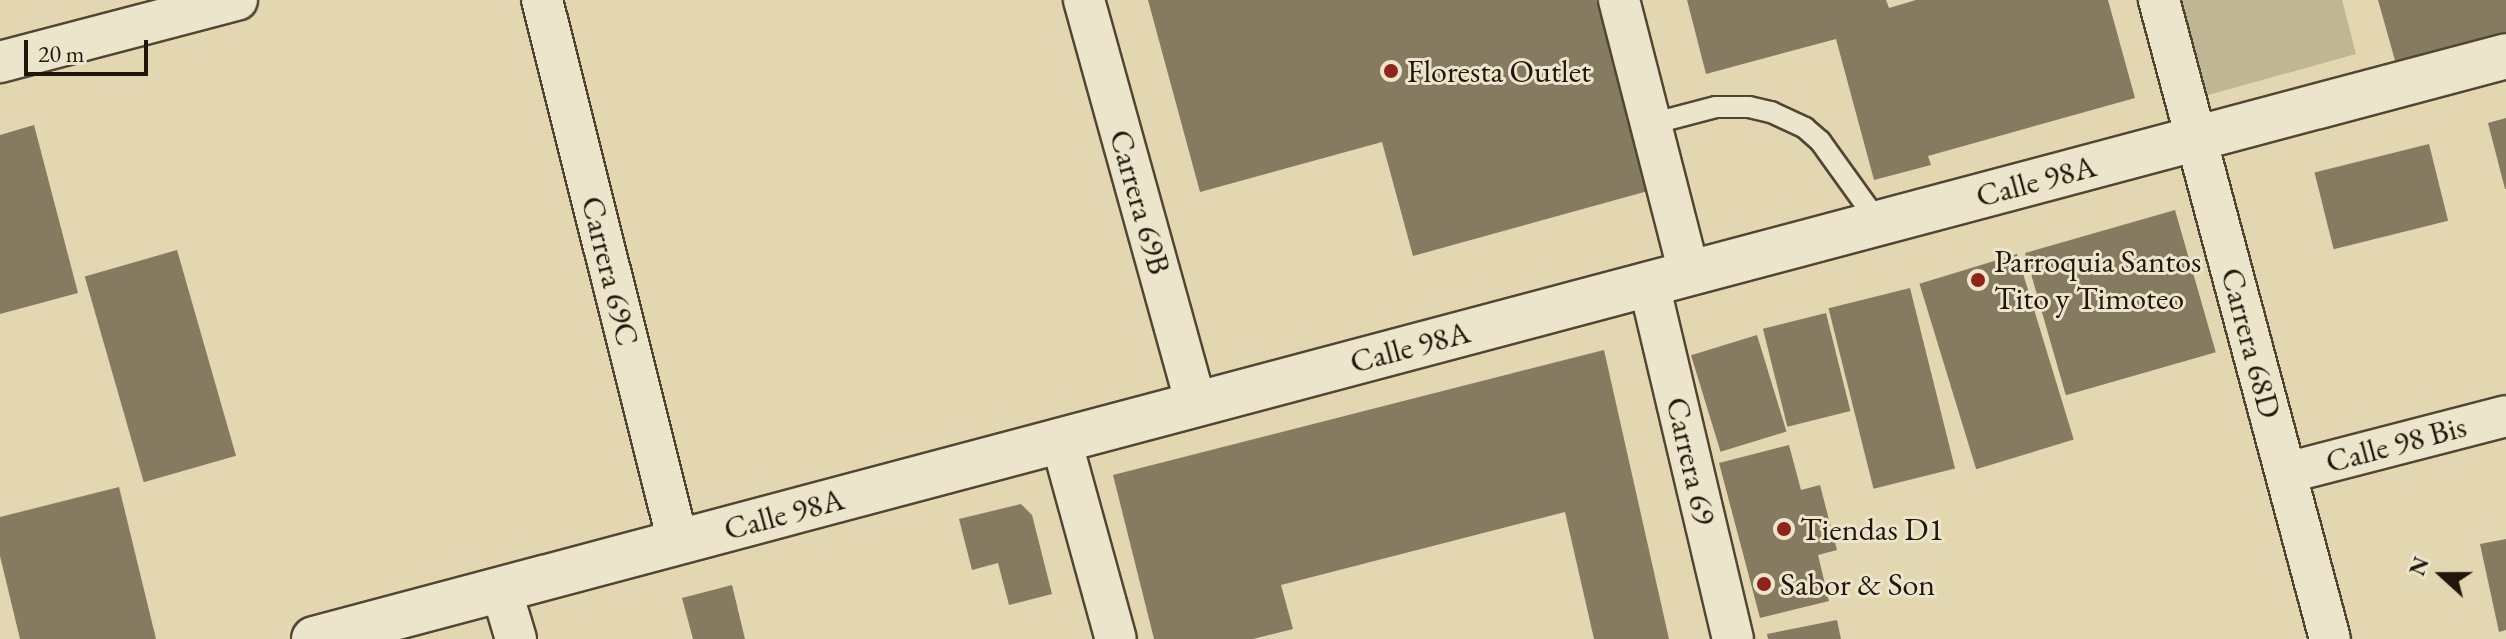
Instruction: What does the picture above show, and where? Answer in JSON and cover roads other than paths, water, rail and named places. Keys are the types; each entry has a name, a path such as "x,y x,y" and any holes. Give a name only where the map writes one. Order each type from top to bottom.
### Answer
{"street":[{"path":"0,62 237,0"},
{"name":"Carrera 69C","path":"542,0 678,542"},
{"name":"Carrera 69B","path":"1084,0 1196,404"},
{"name":"Carrera 69","path":"1619,0 1651,124 1669,278 1733,639"},
{"name":"Carrera 68D","path":"2159,0 2330,639"},
{"name":"Calle 98A","path":"314,639 2506,56"},
{"name":"Calle 98 Bis","path":"2286,473 2506,416"},
{"path":"1061,440 1116,639"},
{"path":"501,589 516,639"}],"lane":[{"path":"1651,124 1716,107 1749,107 1771,112 1805,128 1820,141 1879,223"}],"place":[{"name":"Floresta Outlet","path":"1391,71"},
{"name":"Parroquia Santos Tito y Timoteo","path":"1978,280"},
{"name":"Tiendas D1","path":"1784,529"},
{"name":"Sabor & Son","path":"1764,584"}]}
